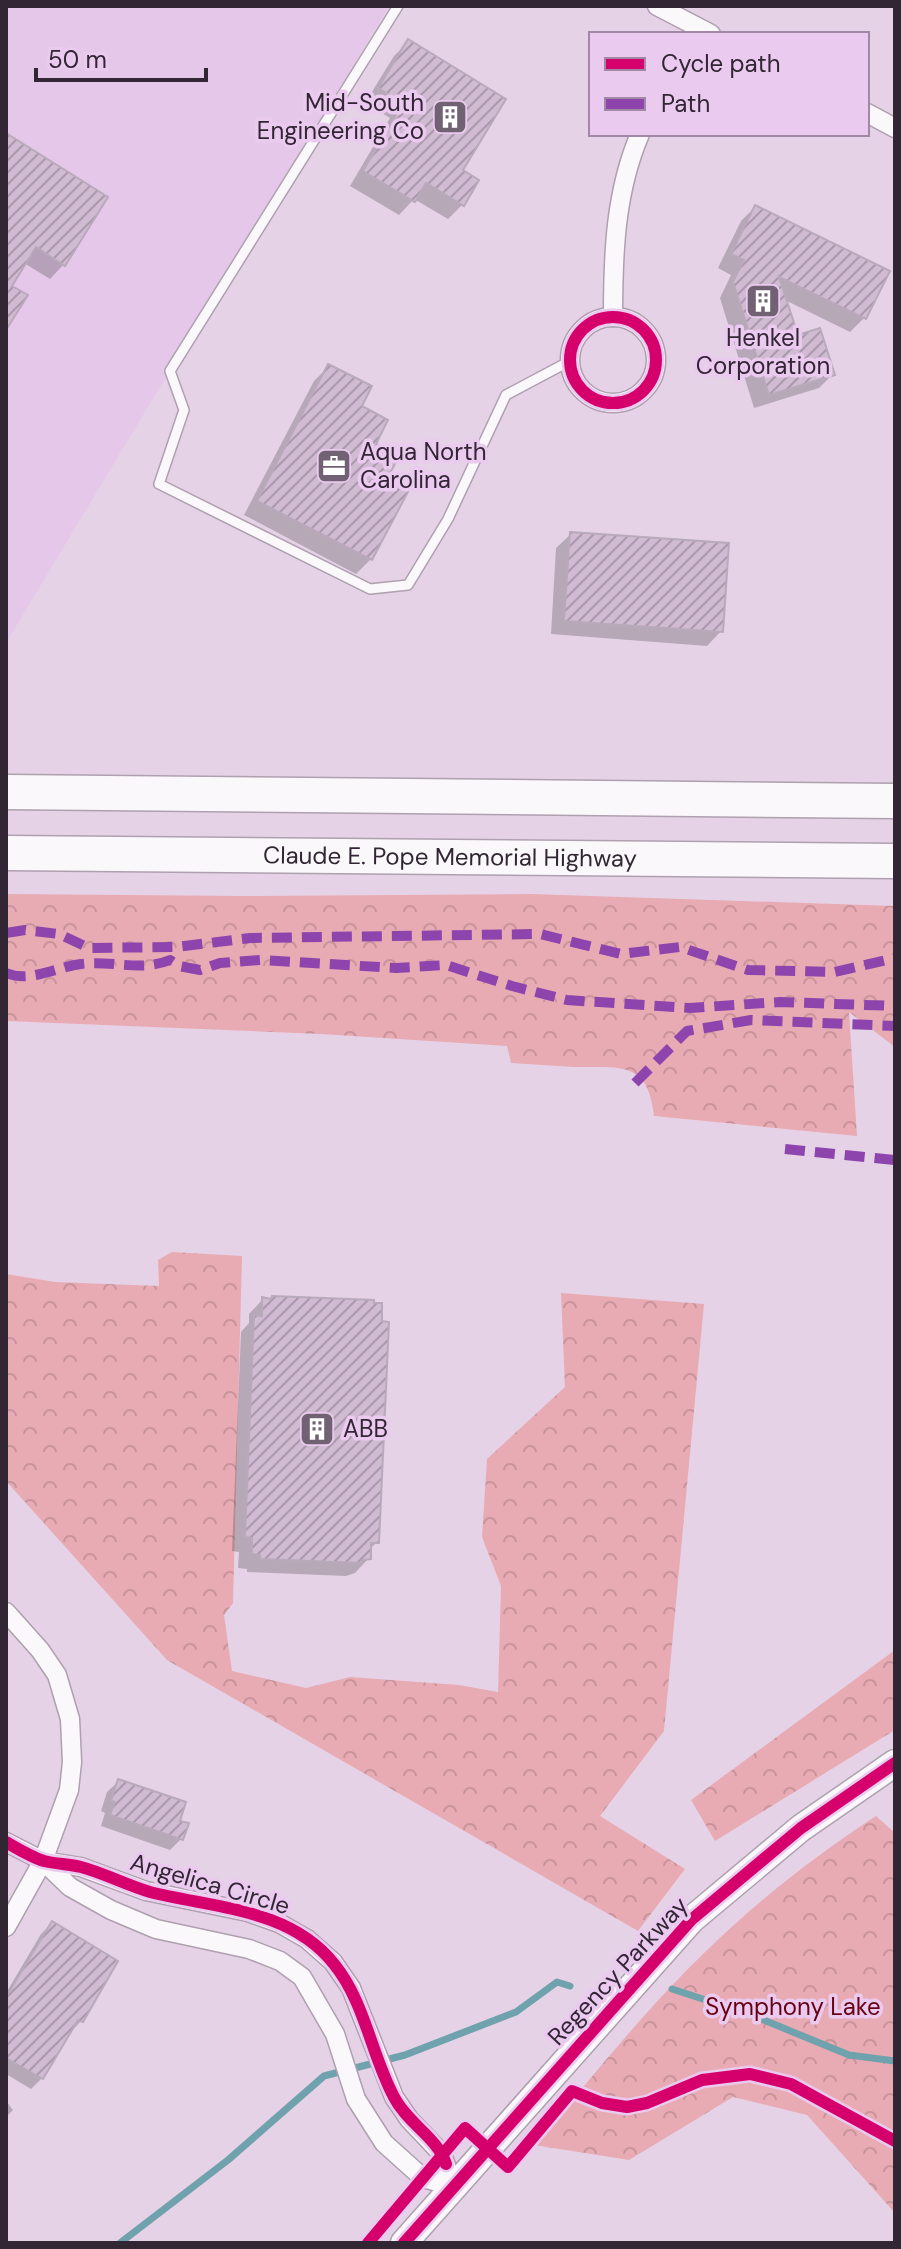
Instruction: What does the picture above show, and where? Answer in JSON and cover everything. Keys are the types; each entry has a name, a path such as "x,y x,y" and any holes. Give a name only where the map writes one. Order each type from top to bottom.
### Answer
{"highway":[{"path":"6,792 895,801"},
{"name":"Claude E. Pope Memorial Highway","path":"6,853 895,861"}],"street":[{"path":"657,6 688,29 701,6"},
{"path":"869,114 895,128"},
{"path":"613,317 613,246 618,211 639,136"},
{"path":"613,317 628,319 641,327 656,352 656,367 642,393 615,403 601,402 589,396 572,374 570,361 572,347 587,325 613,317"},
{"path":"6,1612 40,1650 57,1675 70,1719 72,1762 69,1790 43,1861 6,1927"},
{"name":"Regency Parkway","path":"404,2243 691,1920 801,1828 895,1763"},
{"name":"Angelica Circle","path":"6,1842 43,1861 70,1887 111,1910 156,1929 249,1949 280,1961 302,1977 335,2034 356,2099 384,2143 423,2178 453,2186"},
{"name":"Angelica Circle","path":"43,1861 81,1867 159,1894 248,1912 293,1930 333,1962 351,1988 394,2097 409,2119 442,2154 453,2186"}],"lane":[{"path":"398,6 170,371 184,410 159,484 370,589 408,585 448,519 506,395 570,361"}],"shaded area":[{"path":"6,6 389,6 6,643"}],"green space":[{"path":"6,894 531,894 895,906 895,1047 849,1012 857,1136 654,1116 645,1084 628,1070 511,1063 507,1046 321,1034 6,1021"},
{"path":"172,1252 242,1256 233,1603 224,1615 232,1671 306,1688 350,1677 459,1685 498,1692 501,1586 482,1537 487,1459 565,1387 561,1293 704,1304 664,1731 600,1816 685,1869 638,1931 167,1660 6,1481 6,1274 55,1282 159,1286 158,1260"},
{"path":"895,1650 895,1730 715,1841 691,1800"},
{"name":"Symphony Lake","path":"876,1816 895,1833 895,2213 807,2115 733,2097 629,2160 534,2145 638,2023 704,1953 787,1880"}],"building":[{"name":"Mid-South Engineering Co","path":"408,39 506,99 463,170 479,180 464,206 426,183 415,202 363,171 403,103 378,88"},
{"path":"6,133 108,197 65,266 36,247 12,286 28,295 6,330"},
{"name":"Henkel Corporation","path":"755,205 890,271 866,319 779,277 798,335 820,328 835,375 769,395 733,282 744,260 731,254"},
{"name":"Aqua North Carolina","path":"328,364 372,386 362,406 388,420 376,444 399,456 388,477 410,488 372,560 257,501"},
{"path":"570,532 729,543 723,632 564,621"},
{"name":"ABB","path":"272,1296 374,1300 374,1303 382,1303 382,1321 389,1322 379,1543 371,1543 371,1559 362,1560 362,1563 260,1559 260,1555 252,1554 252,1538 245,1537 254,1315 262,1316 262,1297 271,1299"},
{"path":"118,1779 186,1802 180,1821 189,1823 183,1840 110,1815"},
{"path":"52,1921 118,1961 83,2022 78,2020 43,2079 6,2058 6,1997"}],"waterway":[{"path":"120,2243 228,2160 324,2076 405,2055 516,2012 557,1982 570,1986"},
{"path":"672,1989 749,2014 849,2055 895,2061"}],"marked path":[{"path":"6,933 25,930 59,934 89,948 176,947 250,938 540,934 621,954 680,947 748,970 835,972 895,958"},
{"path":"6,973 24,976 81,964 148,965 170,960 179,966 200,970 220,963 260,960 396,968 446,965 567,1000 690,1008 780,1002 895,1006"},
{"path":"635,1083 687,1031 751,1020 895,1026"},
{"path":"785,1149 895,1160"}],"cycle path":[{"path":"613,317 637,324 649,336 656,360 649,384 637,396 613,403 589,396 577,384 570,360 577,336 589,324 613,317"},
{"path":"404,2243 691,1920 801,1828 895,1763"},
{"path":"6,1842 44,1861 81,1867 150,1892 249,1913 296,1931 316,1945 345,1979 361,2011 394,2097 406,2115 436,2146 446,2164"},
{"path":"368,2243 465,2128 508,2167 572,2091 602,2103 627,2107 647,2103 702,2080 750,2074 791,2084 895,2141"}],"place":[{"name":"Mid-South Engineering Co","path":"450,117"},
{"name":"Henkel Corporation","path":"763,301"},
{"name":"Aqua North Carolina","path":"334,466"},
{"name":"ABB","path":"317,1429"}]}
